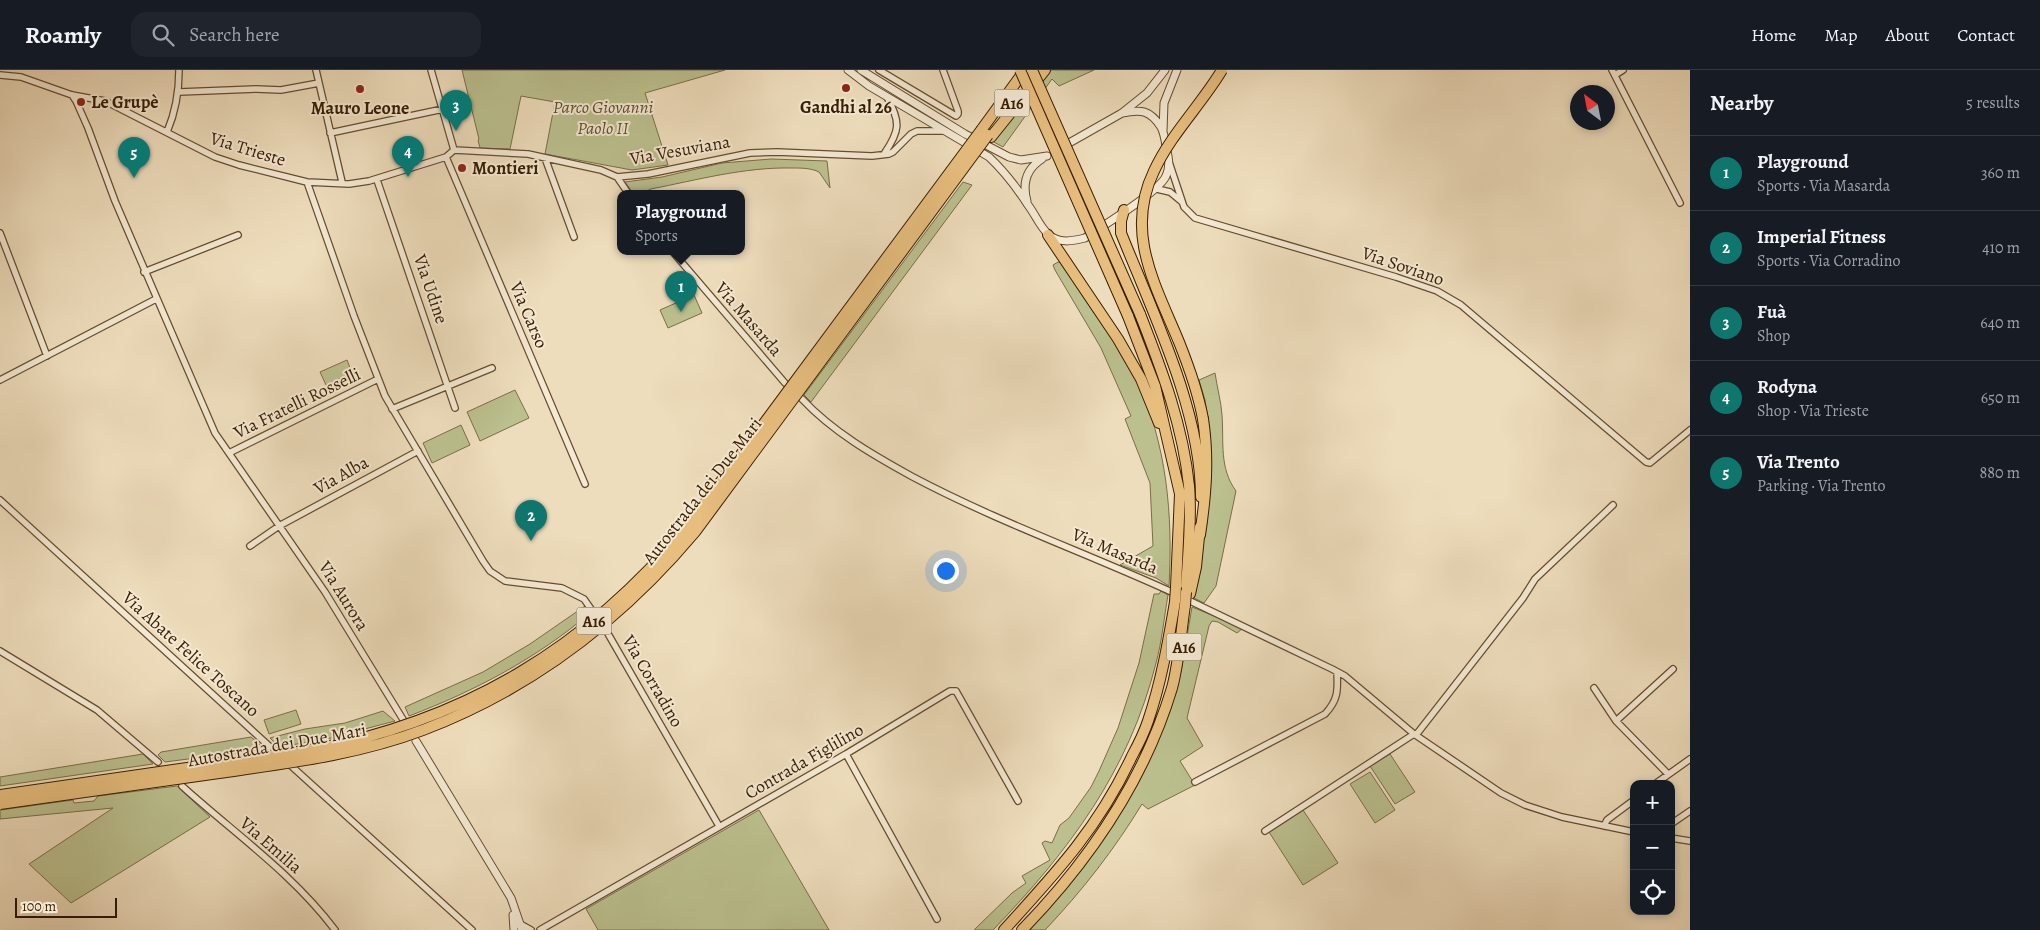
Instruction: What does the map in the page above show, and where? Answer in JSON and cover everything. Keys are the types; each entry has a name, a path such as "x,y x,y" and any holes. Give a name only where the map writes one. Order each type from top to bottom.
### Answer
{"highway":[{"path":"985,132 1019,70"},
{"path":"1004,930 1080,844 1119,785 1148,724 1183,605 1176,587 1180,494 1155,386 1128,316 1019,70"},
{"name":"Autostrada dei Due Mari","path":"0,804 285,764 350,752 422,730 457,716 492,700 556,661 616,615 644,589 683,546 947,192 956,185 985,132 1025,70"},
{"path":"1032,70 1140,314 1165,377 1182,443 1189,487 1188,593"},
{"name":"Autostrada dei Due Mari","path":"0,795 302,752 348,743 401,728 454,708 487,692 551,654 610,608 664,555 688,526 947,176 1036,70"},
{"path":"985,132 1045,70"},
{"path":"1200,534 1207,473 1207,451 1203,418 1192,375 1146,261 1142,236 1142,213 1148,186 1158,162 1222,70"},
{"path":"1124,210 1120,221 1121,233 1175,367 1190,422 1200,473 1200,534"},
{"path":"1048,235 1118,339 1141,379 1172,455"},
{"name":"A16","path":"1022,930 1089,854 1128,794 1158,730 1184,650 1183,605 1188,593 1200,534"}],"street":[{"path":"167,132 175,113 179,92 179,70"},
{"path":"316,70 342,182"},
{"path":"430,70 454,150"},
{"path":"848,70 989,157 1028,204 1048,235 1061,240 1071,241 1085,238 1157,189 1166,176 1170,162"},
{"path":"861,70 965,134 1015,158 1034,159 1047,156"},
{"path":"879,70 956,116 958,110 943,70"},
{"path":"1028,204 1025,194 1026,177 1032,165 1122,113 1147,93 1165,70"},
{"path":"1177,70 1164,103 1163,132 1182,202"},
{"path":"1623,70 1613,73 1680,203"},
{"name":"Via Trieste","path":"0,76 9,75 40,83 72,95 105,101 215,157 307,182 342,182 349,184 377,180 446,157 454,150"},
{"path":"179,92 256,89 282,90 319,83"},
{"name":"Via Aurora","path":"72,95 88,128 144,272 210,424 325,592 511,898 519,928"},
{"path":"884,154 892,142 897,128 896,113 886,95"},
{"path":"330,133 443,109"},
{"path":"1122,113 1137,110 1146,112 1156,120 1163,132"},
{"name":"Via Vesuviana","path":"454,150 523,154 601,170 617,177 665,171 750,153 777,152 872,156 893,152 911,134 917,131 935,129 948,132"},
{"name":"Via Carso","path":"446,157 585,484"},
{"path":"545,158 574,237"},
{"path":"617,177 626,190"},
{"name":"Via Udine","path":"377,180 454,408"},
{"name":"Via Corradino","path":"307,182 378,379 392,408 490,571 505,581 562,588 584,600 607,632 719,826"},
{"path":"1157,189 1170,192 1182,202"},
{"name":"Via Soviano","path":"1182,202 1187,212 1200,220 1330,257 1437,291 1461,305 1637,456 1650,463 1690,430"},
{"path":"0,233 47,356"},
{"path":"144,272 238,235"},
{"name":"Via Masarda","path":"675,255 785,383"},
{"path":"0,380 156,299"},
{"path":"392,408 492,368"},
{"name":"Via Fratelli Rosselli","path":"229,453 378,379"},
{"name":"Via Masarda","path":"802,399 816,414 839,433 886,462 946,495 1002,521 1156,585 1337,672 1415,734 1501,793 1525,805 1562,817 1630,831"},
{"name":"Via Alba","path":"250,546 280,526 418,451"},
{"name":"Via Abate Felice Toscano","path":"0,500 472,930"},
{"path":"1264,831 1415,734 1523,598 1535,578 1613,505"},
{"path":"0,651 96,710 158,762"},
{"path":"1616,721 1673,668"},
{"path":"1195,782 1325,714 1334,705 1337,696 1337,672"},
{"path":"1594,688 1616,721 1668,774"},
{"name":"Contrada Figlilino","path":"540,930 846,754 950,691 956,691 1018,802"},
{"path":"846,754 937,919"},
{"path":"1660,780 1690,759"},
{"name":"Via Emilia","path":"182,786 300,890 335,930"},
{"path":"1604,826 1607,820 1630,803"},
{"path":"1675,821 1690,811"},
{"path":"1675,839 1690,841"},
{"name":"Contrada Figlilino","path":"546,930 556,920"},
{"path":"519,928 540,930"}],"green space":[{"name":"Parco Giovanni Paolo II","path":"462,70 725,70 645,93 668,165 632,170 545,154 555,102 521,96 510,149 480,148"},
{"path":"1047,70 1094,70 1059,86 1052,79 1003,147 992,141"},
{"path":"771,159 827,161 830,188 819,172 799,168 774,168 738,172 649,190 631,190 625,182 662,177 722,163"},
{"path":"963,182 972,185 811,402 804,395"},
{"path":"1058,262 1063,263 1111,333 1136,378 1155,428 1166,480 1170,533 1169,586 1156,578 1120,565 1153,546 1150,483 1125,419 1131,416 1101,348 1055,270 1053,265"},
{"path":"694,295 702,313 668,328 660,310"},
{"path":"347,360 352,373 326,385 320,372"},
{"path":"1215,373 1221,410 1223,454 1227,473 1236,491 1216,586 1204,603 1194,598 1200,565 1209,429 1205,400 1199,380"},
{"path":"515,390 529,418 480,441 467,412"},
{"path":"461,425 470,445 432,463 423,443"},
{"path":"1161,591 1168,595 1156,663 1130,739 1113,774 1071,839 1021,900 993,930 974,930 1012,893 1026,883 1022,876 1050,860 1042,843 1045,841 1052,843 1060,825 1069,818 1091,787 1118,728 1139,663 1154,594 1159,594"},
{"path":"585,606 590,613 549,645 527,659 458,696 409,716 405,707 483,672 530,644"},
{"path":"1192,607 1243,628 1237,633 1218,622 1212,621 1209,626 1187,718 1203,746 1180,761 1195,785 1148,809 1142,804 1109,854 1059,915 1045,930 1026,930 1099,844 1181,672"},
{"path":"296,710 301,724 269,734 264,720"},
{"path":"383,711 395,721 327,739 279,747 270,738 305,729 345,723"},
{"path":"251,737 265,749 165,762 158,755 161,752"},
{"path":"143,754 153,764 0,786 0,777"},
{"path":"1390,754 1415,792 1395,804 1370,766"},
{"path":"1370,772 1395,810 1375,823 1350,784"},
{"path":"177,786 210,817 71,903 29,864 113,808 0,819 0,810 73,800 74,803 94,801 98,796"},
{"path":"759,810 829,930 598,930 586,909"},
{"path":"1303,810 1338,863 1303,885 1269,832"}],"place":[{"name":"Gandhi al 26","path":"846,88"},
{"name":"Mauro Leone","path":"360,89"},
{"name":"Le Grupè","path":"81,102"},
{"name":"Fuà","path":"456,131"},
{"name":"Montieri","path":"462,168"},
{"name":"Rodyna","path":"408,177"},
{"name":"Via Trento","path":"134,178"},
{"name":"Playground","path":"681,312"},
{"name":"Imperial Fitness","path":"531,541"}]}
